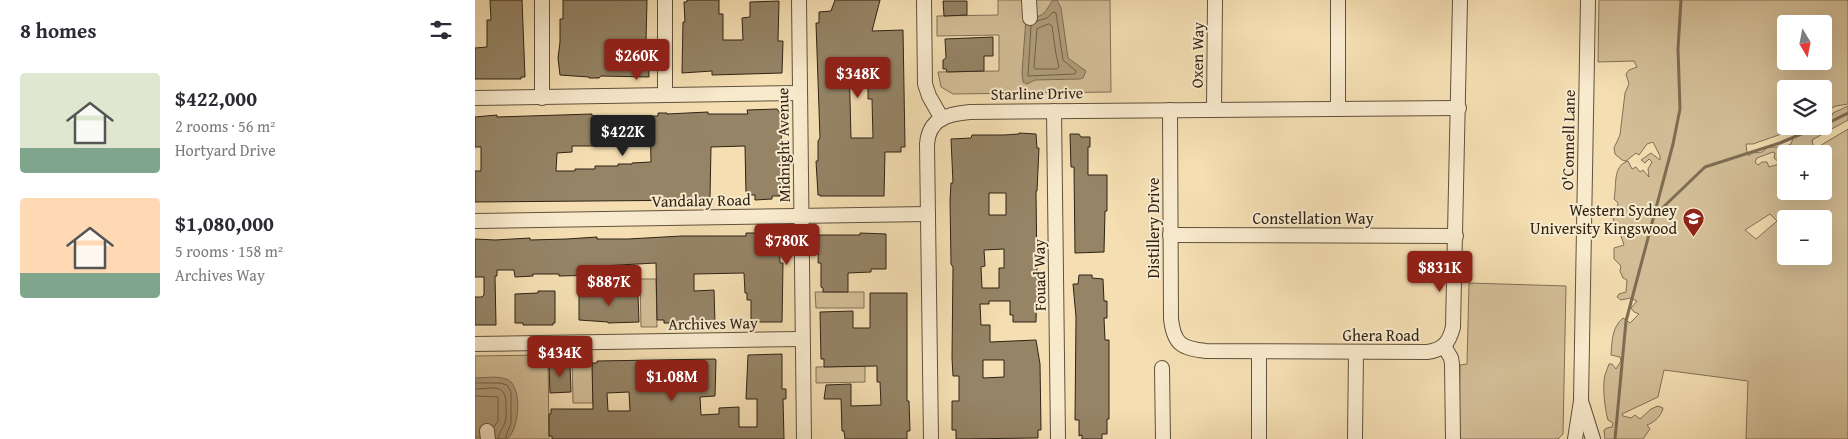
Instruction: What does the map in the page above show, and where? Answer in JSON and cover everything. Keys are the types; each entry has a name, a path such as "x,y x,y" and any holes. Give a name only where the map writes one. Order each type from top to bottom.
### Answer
{"street":[{"path":"542,0 542,98"},
{"path":"665,0 665,95"},
{"name":"Midnight Avenue","path":"799,0 804,439"},
{"path":"924,0 925,84 929,96 942,119 932,128 928,140 931,439"},
{"path":"1029,0 1030,18"},
{"name":"Oxen Way","path":"1214,110 1215,0"},
{"path":"1338,0 1338,109"},
{"path":"1453,439 1453,364 1445,346 1450,339 1453,327 1460,0"},
{"name":"O'Connell Lane","path":"1575,439 1581,401 1588,0"},
{"path":"475,98 799,93"},
{"name":"Starline Drive","path":"942,119 955,114 970,112 1459,108"},
{"name":"Distillery Drive","path":"1170,110 1171,319 1174,337 1179,343"},
{"name":"Fouad Way","path":"1054,111 1058,439"},
{"name":"Vandalay Road","path":"475,221 928,214"},
{"name":"Constellation Way","path":"1170,235 1456,236"},
{"name":"Archives Way","path":"475,344 802,339"},
{"name":"Ghera Road","path":"1179,343 1191,349 1206,351 1259,352 1427,352 1438,351 1445,346"},
{"path":"1259,352 1259,439"},
{"path":"1355,438 1356,352"},
{"path":"1162,368 1163,439"},
{"name":"O'Connell Lane","path":"1581,401 1593,439"}],"shaded area":[{"path":"998,0 1110,0 1111,92 953,94 941,87 938,72 999,71 999,35 937,36 937,16 998,15"},
{"name":"Western Sydney University Kingswood","path":"1599,0 1848,0 1848,104 1832,108 1832,80 1777,80 1778,135 1753,144 1746,144 1749,156 1752,153 1762,152 1768,147 1777,147 1777,160 1774,158 1775,153 1773,152 1757,158 1755,162 1758,165 1762,162 1767,162 1769,167 1777,165 1777,200 1832,200 1832,145 1821,145 1848,129 1848,439 1746,439 1748,381 1664,370 1658,397 1622,414 1631,418 1635,415 1640,419 1651,409 1658,406 1663,408 1657,418 1647,425 1650,429 1643,439 1605,439 1604,430 1612,427 1613,423 1608,420 1606,410 1605,375 1609,364 1612,364 1616,369 1621,361 1620,357 1611,355 1613,335 1623,318 1630,323 1639,314 1631,308 1637,301 1630,298 1621,300 1617,297 1619,294 1626,292 1627,280 1623,278 1620,271 1621,266 1614,259 1614,248 1624,245 1621,233 1627,235 1636,226 1615,226 1613,212 1617,210 1618,203 1614,199 1616,177 1619,167 1628,161 1632,169 1636,167 1640,172 1643,170 1649,177 1648,169 1652,162 1649,159 1645,163 1641,160 1651,153 1660,160 1653,142 1647,144 1639,155 1636,153 1626,161 1615,154 1614,148 1620,135 1625,93 1629,84 1626,74 1629,70 1637,67 1634,61 1598,62","holes":["1770,214 1777,221 1756,239 1745,230"]},
{"name":"Western Sydney University Kingswood","path":"1848,106 1848,120 1832,129 1833,113"},
{"name":"Western Sydney University Kingswood","path":"1796,135 1821,135 1812,140 1813,145 1788,145 1791,144"},
{"path":"640,279 656,279 657,327 641,327"},
{"path":"1469,283 1566,286 1563,434 1558,439 1459,439 1460,365 1467,364"},
{"path":"815,292 864,292 864,308 816,308"},
{"path":"572,354 592,354 593,403 573,403"},
{"path":"548,355 549,439 475,439 475,356"},
{"path":"865,366 865,382 816,383 816,367"}],"water":[{"path":"1057,0 1061,8 1068,58 1086,71 1083,78 1080,79 1035,80 1027,84 1023,82 1022,73 1026,18 1040,16 1052,1"},
{"path":"475,378 504,378 511,382 517,395 518,411 514,428 507,439 475,437"}],"building":[{"path":"490,0 522,0 525,77 521,77 521,79 475,79 475,48 487,47 487,20 491,20"},
{"path":"563,0 647,0 646,42 648,42 649,77 601,76 599,78 589,78 560,75 558,58 560,19 563,19"},
{"path":"687,0 719,0 719,14 723,14 723,40 743,40 742,18 750,17 750,2 779,1 778,41 783,41 782,73 712,75 712,71 682,73 683,22 685,22 684,2 687,2"},
{"path":"835,0 880,0 872,31 903,30 905,147 901,147 901,152 885,152 884,196 818,195 816,161 818,161 818,141 820,138 816,23 819,23 819,12 831,11","holes":["849,60 866,60 866,63 876,63 877,82 868,82 868,99 872,99 873,138 851,138"]},
{"path":"943,1 967,1 967,15 944,16"},
{"path":"993,37 993,56 984,56 984,71 947,72 946,69 943,69 943,60 946,58 945,39"},
{"path":"777,109 781,114 782,194 779,194 780,196 772,196 772,199 755,200 755,195 746,195 745,146 711,147 710,197 708,197 708,200 475,202 475,171 481,171 481,147 475,147 475,117 592,114 592,116 628,116 628,146 572,146 572,152 557,153 556,171 575,171 575,169 595,169 595,166 618,166 618,164 651,162 650,116 658,116 658,113 708,112 708,114 748,114 747,110"},
{"path":"1036,134 1037,148 1039,148 1036,191 1037,275 1039,284 1037,284 1036,322 1013,322 1013,315 1010,315 1010,301 989,301 989,304 980,304 981,325 990,325 990,342 1036,340 1040,364 1041,430 1038,430 1038,438 956,439 956,430 952,430 952,401 959,401 959,376 953,376 952,358 953,267 951,264 950,200 951,183 953,183 951,139 971,138 972,135","holes":["989,193 1006,193 1006,215 989,215","1004,249 1004,268 999,268 999,288 982,288 981,267 985,266 984,250","983,360 1004,360 1004,377 983,378"]},
{"path":"1070,134 1090,137 1088,175 1107,175 1104,252 1075,253 1074,167 1071,167"},
{"path":"746,233 779,233 780,263 783,263 782,322 751,322 751,300 747,300 747,293 745,293 744,273 694,274 694,291 714,290 715,323 664,323 664,320 657,320 656,263 601,266 601,275 559,276 559,274 533,274 533,276 515,277 514,270 497,270 497,276 495,276 496,325 475,325 475,297 482,297 484,295 484,277 475,277 475,239 530,238 530,240 597,237 597,239 628,239 682,236 746,236"},
{"path":"860,233 886,234 886,269 871,269 871,272 848,273 848,292 823,292 821,287 821,263 818,263 819,235 860,235"},
{"path":"1079,275 1092,275 1092,278 1103,279 1104,301 1107,301 1107,318 1104,318 1105,340 1109,340 1109,419 1107,419 1107,434 1102,434 1102,439 1082,439 1082,435 1079,436 1079,420 1075,420 1076,317 1073,284 1078,284"},
{"path":"604,286 617,286 617,296 638,295 639,322 608,323 579,320 579,293 604,292"},
{"path":"538,291 555,291 555,323 553,325 523,325 523,323 515,323 515,294 538,293"},
{"path":"870,293 907,293 907,401 909,401 910,431 907,431 907,439 845,439 844,431 842,431 841,399 824,399 826,385 851,384 851,406 881,405 880,382 877,382 877,366 824,367 824,359 821,359 820,312 853,311 853,328 870,328"},
{"path":"782,354 782,389 786,389 786,399 783,399 784,439 552,439 552,436 549,436 549,414 551,414 551,409 593,409 592,363 597,363 597,361 715,359 715,396 700,397 701,415 719,414 719,408 739,407 739,427 757,427 757,399 746,399 748,355","holes":["629,392 630,411 608,411 607,393"]},
{"path":"556,362 566,362 566,364 570,365 571,392 550,393 549,367 556,366"}],"waterway":[{"path":"1615,439 1626,321 1673,144 1680,109 1678,49 1681,0"},
{"path":"1832,121 1848,113"},
{"path":"1655,215 1705,167 1799,135"}],"place":[{"name":"Western Sydney University Kingswood","path":"1693,238"}]}
